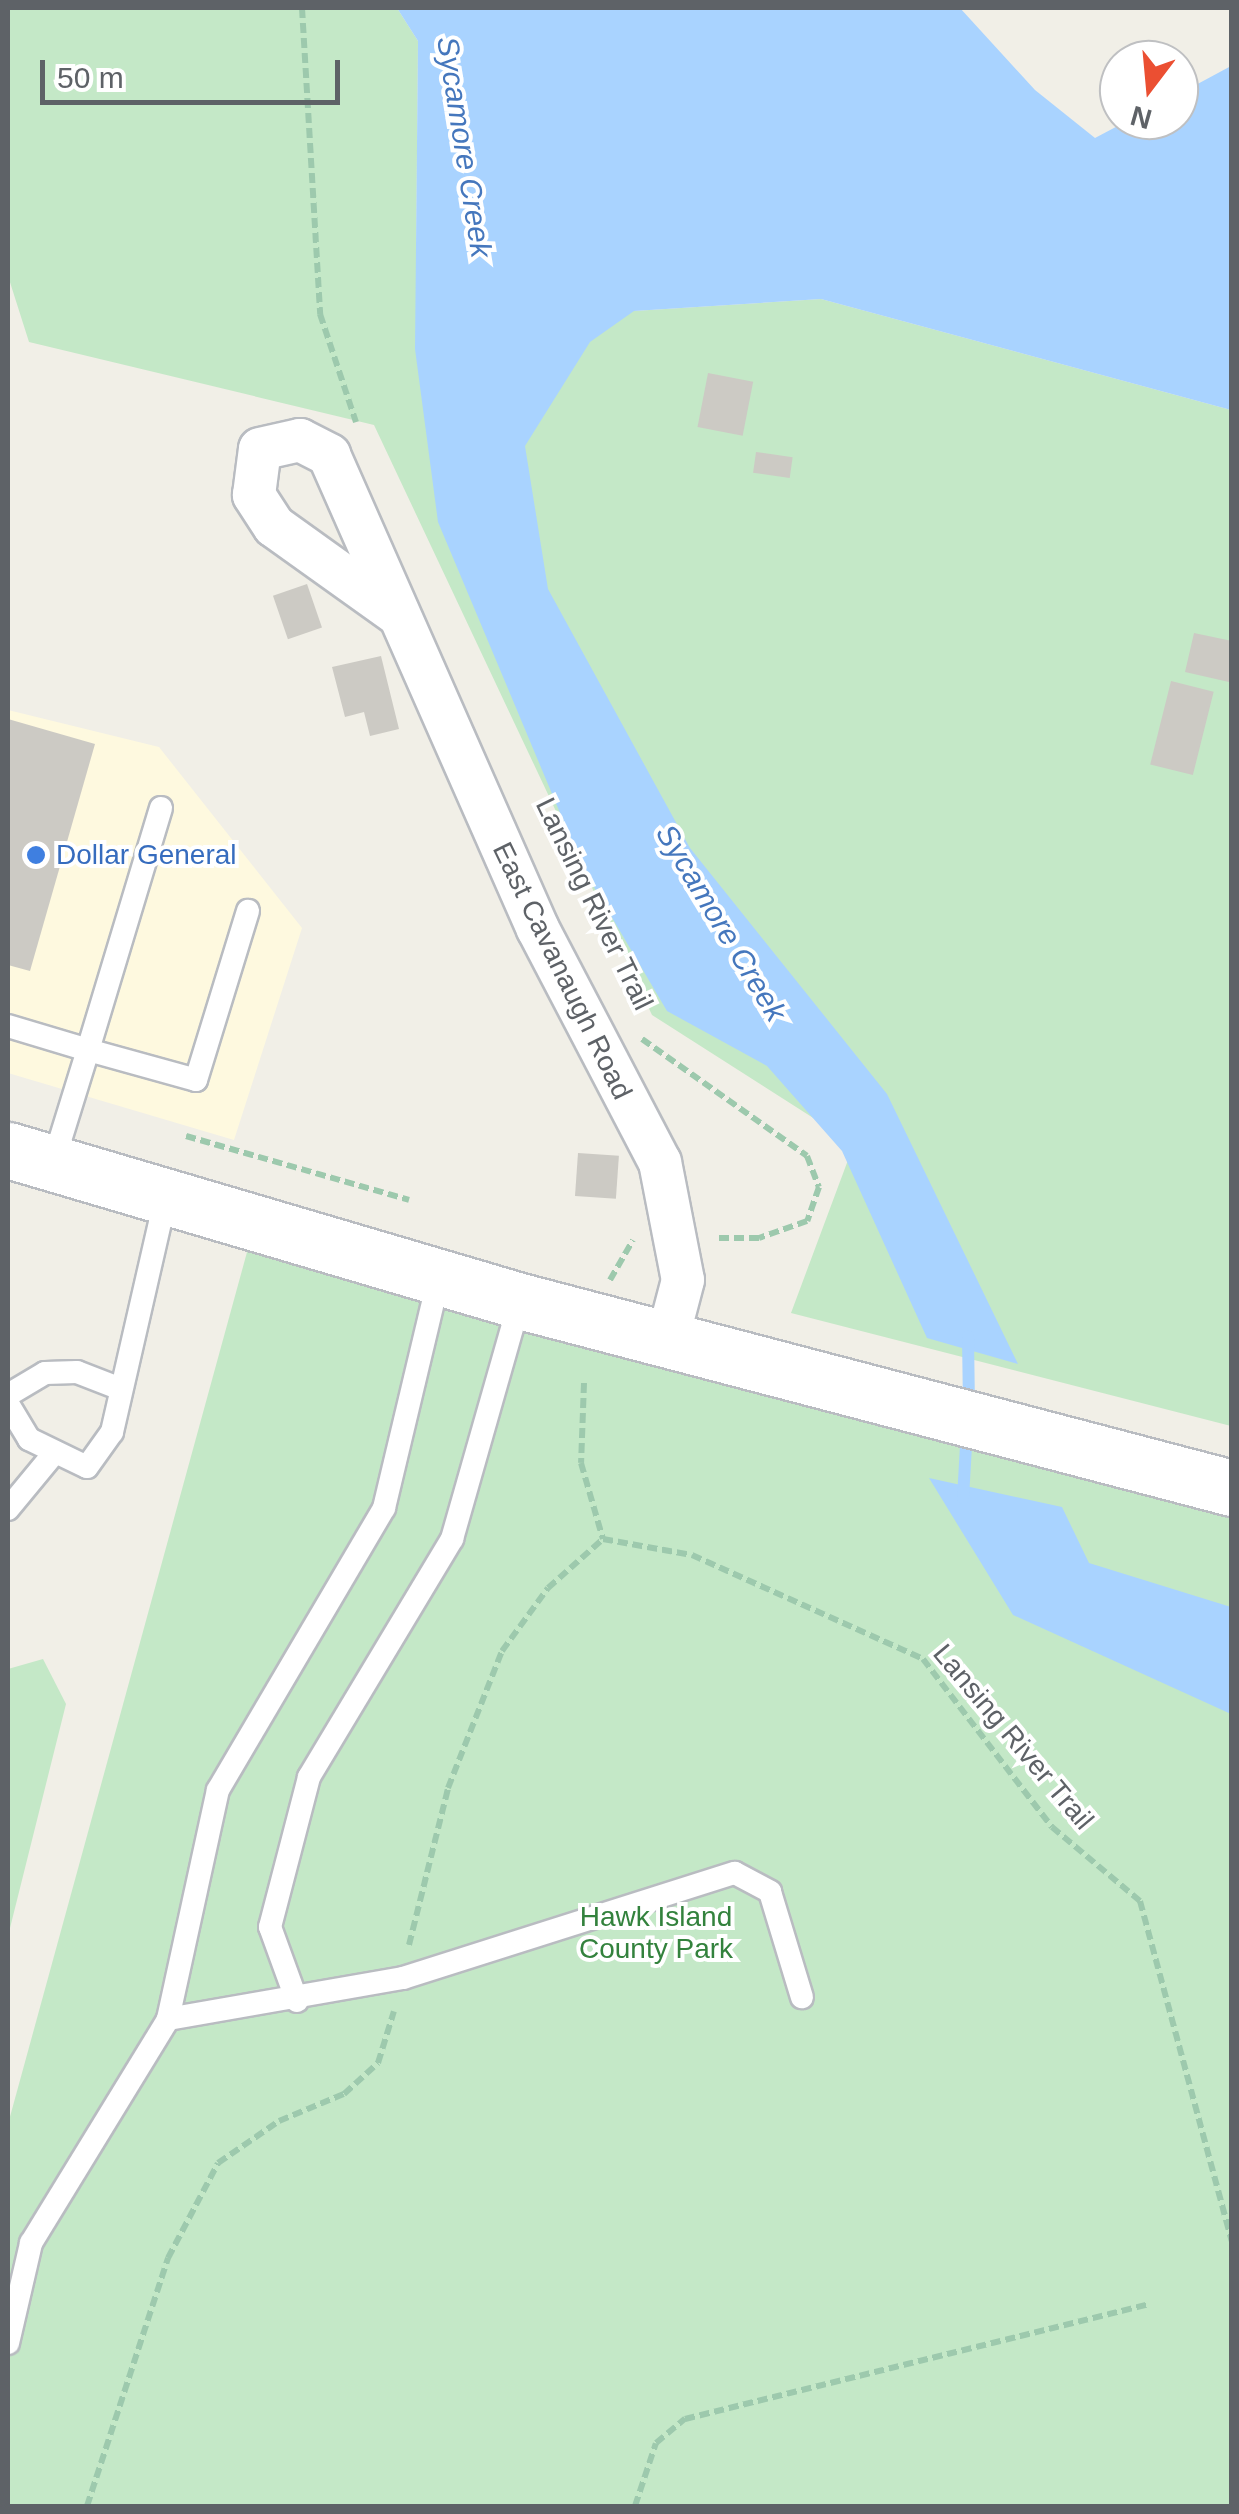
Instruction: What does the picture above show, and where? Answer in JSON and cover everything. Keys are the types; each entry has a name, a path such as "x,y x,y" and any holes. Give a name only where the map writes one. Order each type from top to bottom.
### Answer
{"street":[{"name":"East Cavanaugh Road","path":"396,614 546,946 660,1162 678,1238 683,1280 668,1337"},
{"path":"30,1157 520,1301 879,1390 1012,1432 1232,1488"}],"lane":[{"path":"30,1157 88,1050 161,808"},
{"path":"8,1026 196,1080 248,911"},
{"path":"8,1404 29,1439 87,1468 112,1432 166,1197"},
{"path":"8,2342 31,2242 168,2019 218,1790 384,1508 439,1278"},
{"path":"298,2001 270,1927 309,1777 452,1539 520,1301"},
{"path":"8,1394 46,1372 77,1372 122,1389"},
{"path":"8,1509 55,1452"},
{"path":"168,2019 298,2001 403,1978 736,1873 770,1892 802,1997"}],"path":[{"path":"302,8 320,314 335,378 359,428"},
{"name":"Lansing River Trail","path":"609,1286 634,1238 759,1238 807,1221 819,1187 806,1156 633,1034"},
{"path":"186,1136 409,1200"},
{"name":"Lansing River Trail","path":"584,1382 581,1463 603,1538 692,1555 923,1659 1052,1827 1140,1901 1232,2241"},
{"path":"634,2506 656,2443 685,2419 1148,2304"}],"shaded area":[{"path":"8,710 159,747 302,928 234,1140 8,1073"}],"green space":[{"path":"8,8 397,8 418,41 416,262 634,311 821,299 1231,410 1231,1426 791,1313 854,1144 652,1015 374,425 29,342 8,276"},
{"name":"Hawk Island County Park","path":"255,1223 1231,1501 1231,2506 8,2506 8,2124"},
{"path":"43,1659 66,1704 8,1936 8,1669"}],"water":[{"path":"397,8 960,8 1035,90 1095,138 1099,136 1099,140 1199,140 1199,83 1231,66 1231,410 821,299 634,311 590,342 525,446 548,589 690,848 887,1094 1018,1364 927,1338 842,1151 767,1066 667,1011 584,870 438,522 415,349 418,41"},
{"path":"929,1478 1062,1507 1089,1563 1231,1607 1231,1714 1013,1615"}],"building":[{"path":"708,373 753,382 743,436 698,427"},
{"path":"756,452 793,457 790,478 753,473"},
{"path":"307,584 322,627 288,639 273,596"},
{"path":"1194,633 1232,641 1229,682 1185,672"},
{"path":"381,656 399,729 370,736 364,712 345,717 332,667"},
{"path":"1171,681 1214,692 1193,775 1150,764"},
{"name":"Dollar General","path":"8,719 95,744 30,971 8,965"},
{"path":"578,1153 619,1156 616,1199 575,1196"}],"waterway":[{"path":"968,1336 969,1405"},
{"name":"Sycamore Creek","path":"963,1498 967,1429"}],"place":[{"name":"Dollar General","path":"36,855"}]}
